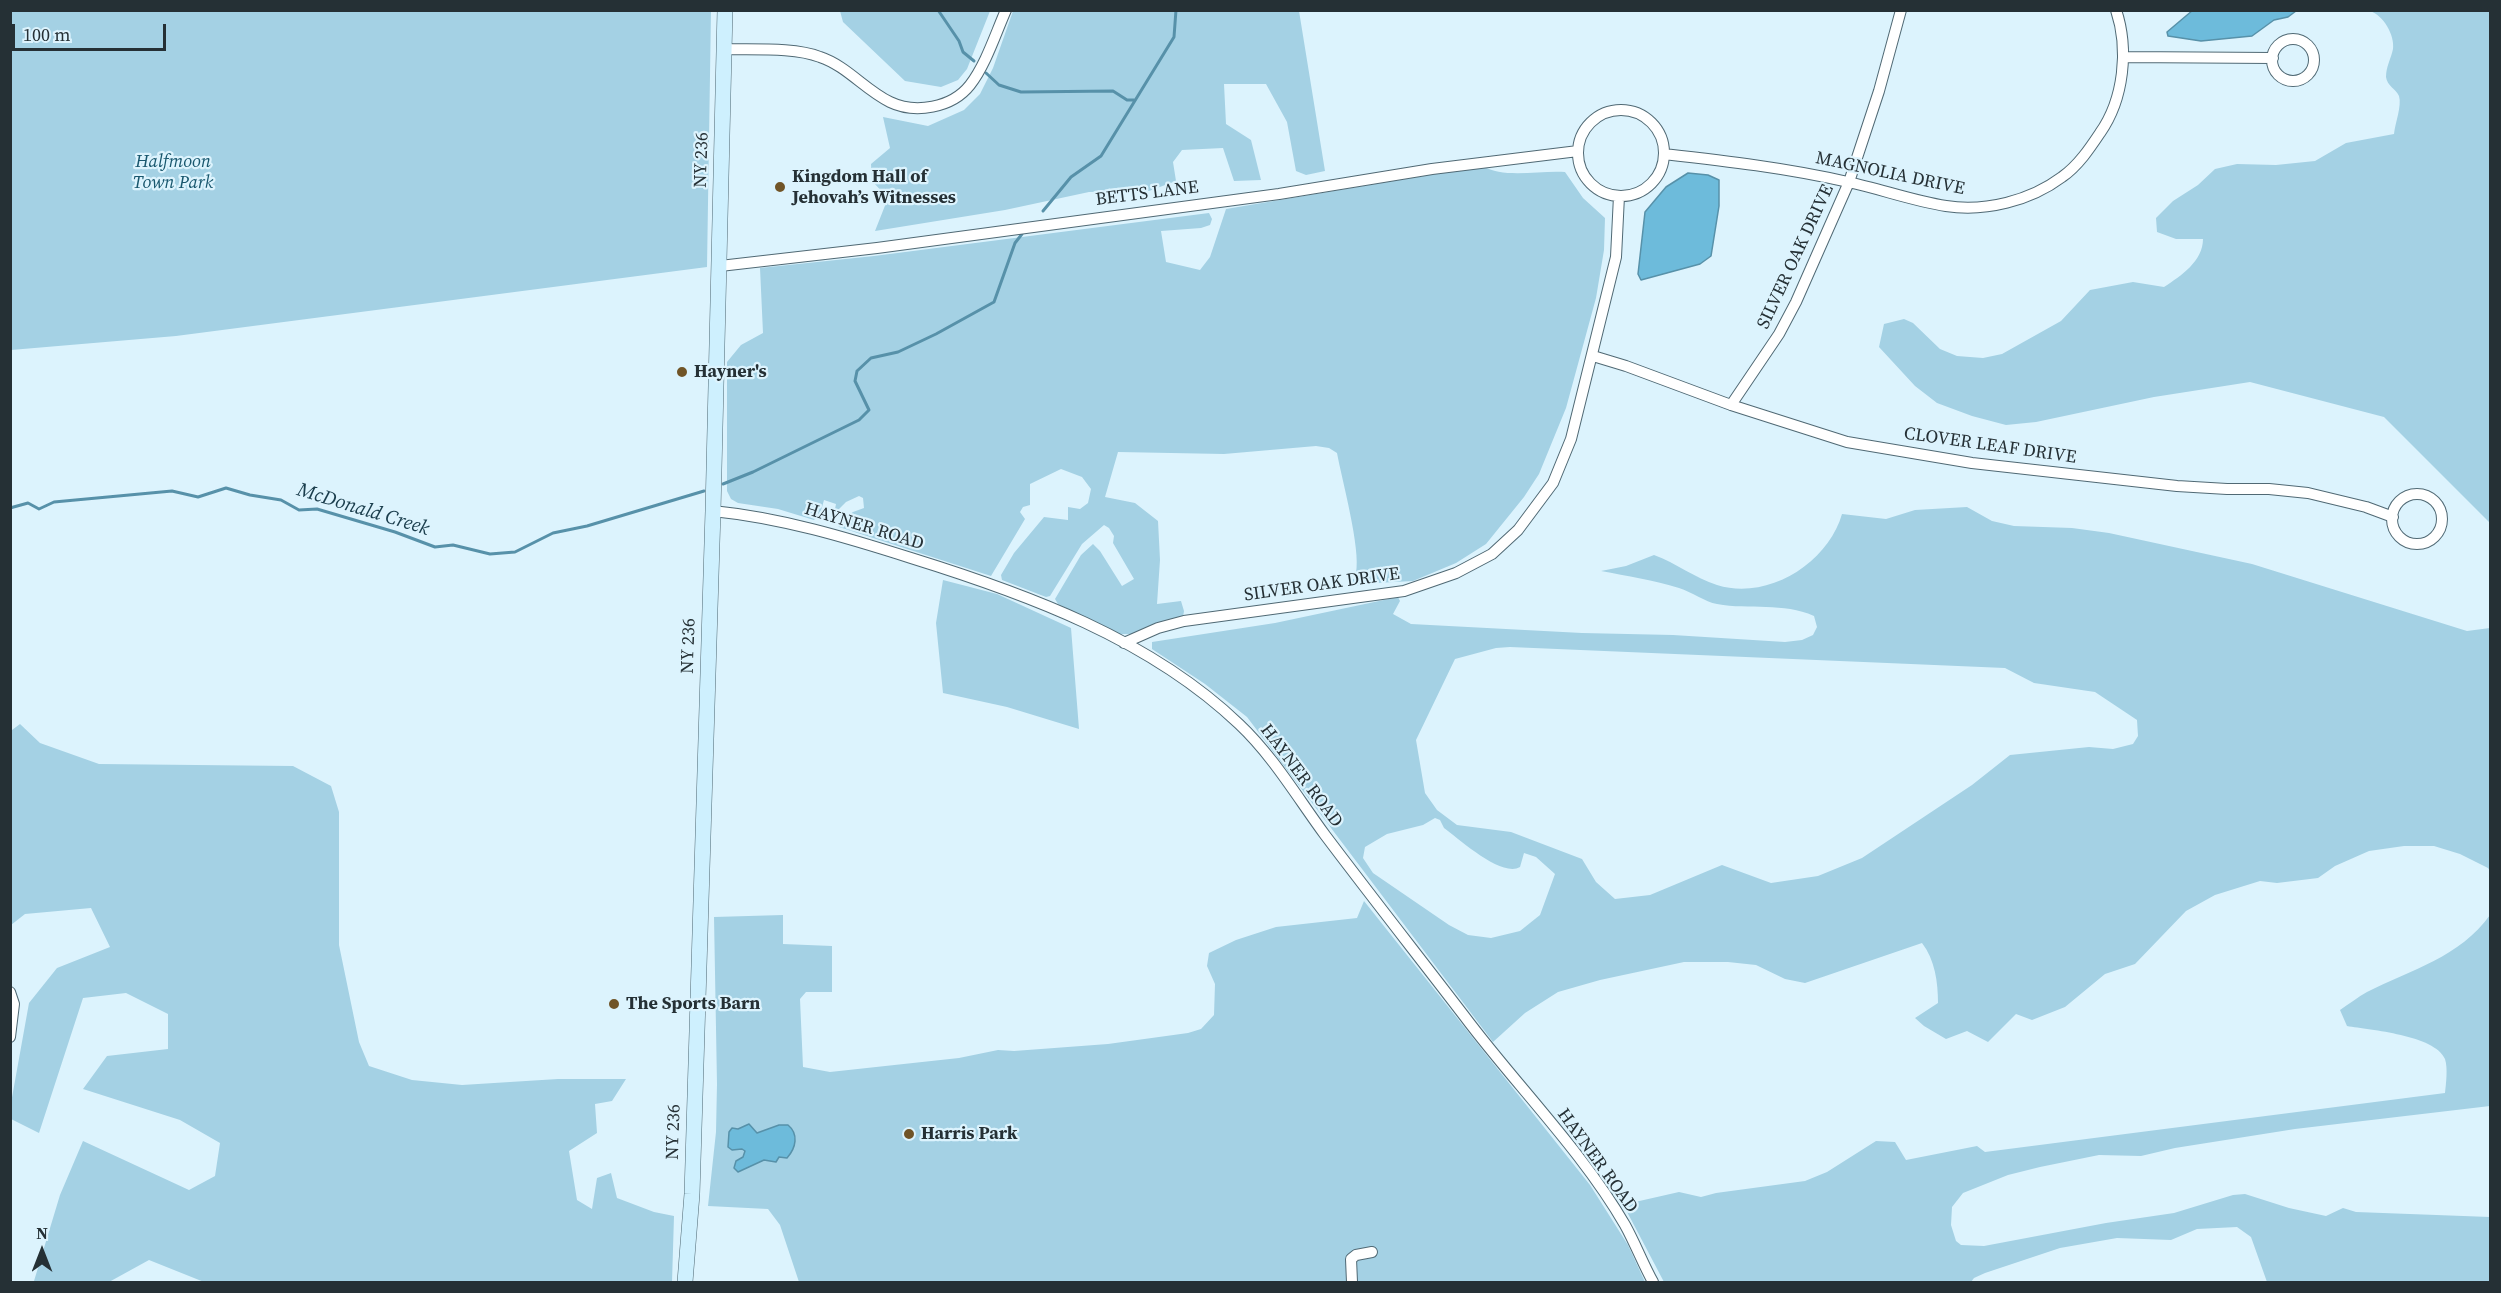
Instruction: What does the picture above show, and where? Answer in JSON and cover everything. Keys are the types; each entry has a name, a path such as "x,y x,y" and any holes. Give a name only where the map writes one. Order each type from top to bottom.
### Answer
{"main road":[{"name":"NY 236","path":"685,1282 692,1194 720,266 725,10"}],"street":[{"path":"724,49 804,53 821,57 841,67 888,102 905,107 934,107 951,99 969,86 1006,10"},
{"name":"SILVER OAK DRIVE","path":"1731,405 1769,350 1796,302 1849,182 1901,10"},
{"name":"MAGNOLIA DRIVE","path":"1664,154 1762,165 1849,182 1946,206 1975,208 2006,203 2034,194 2063,177 2086,153 2109,120 2120,83 2124,44 2116,10"},
{"path":"2123,57 2273,58"},
{"path":"1620,110 1632,111 1644,116 1653,124 1660,135 1664,154 1660,171 1653,182 1644,190 1632,195 1619,196 1601,190 1586,177 1580,166 1578,151 1586,128 1595,119 1607,112 1620,110"},
{"name":"BETTS LANE","path":"720,266 876,248 1279,194 1432,169 1578,151"},
{"name":"SILVER OAK DRIVE","path":"1124,643 1158,628 1184,621 1404,591 1456,573 1492,554 1518,530 1553,483 1571,439 1616,257 1619,196"},
{"name":"CLOVER LEAF DRIVE","path":"1593,356 1731,405 1847,442 1972,463 2181,486 2269,489 2308,494 2366,507 2393,517"},
{"path":"2422,494 2437,503 2442,520 2439,531 2430,539 2413,543 2398,534 2393,517 2400,501 2410,495 2422,494"},
{"name":"HAYNER ROAD","path":"713,511 758,515 821,530 980,579 1054,609 1124,643 1209,698 1263,749 1326,836 1466,1018 1592,1176 1625,1225 1653,1282"},
{"path":"10,992 14,1017 10,1037"},
{"path":"1352,1282 1353,1257 1372,1252"}],"green space":[{"name":"Halfmoon Town Park","path":"11,10 711,11 707,267 176,336 11,350"},
{"path":"840,10 990,11 967,69 958,80 941,87 905,81 843,22"},
{"path":"1013,11 1299,11 1325,171 1306,175 1296,171 1287,122 1266,84 1224,84 1226,124 1251,140 1261,180 1234,181 1223,148 1182,150 1173,162 1176,181 1149,191 1089,192 1005,210 875,231 888,198 872,181 871,164 890,148 883,117 928,126 964,110 980,94 993,68"},
{"path":"2370,11 2490,11 2490,523 2384,417 2250,382 2154,397 2036,422 2006,425 1937,403 1915,386 1879,347 1884,324 1904,319 1913,323 1940,349 1957,356 1983,358 2002,354 2061,321 2090,290 2133,282 2164,287 2184,273 2195,261 2203,239 2176,239 2157,232 2156,218 2173,201 2198,185 2215,169 2237,164 2276,165 2315,161 2346,143 2394,134 2400,100 2386,77 2393,49 2392,38 2384,21"},
{"path":"1483,166 1491,170 1511,173 1565,172 1583,198 1605,218 1604,250 1596,298 1566,408 1539,474 1524,497 1486,544 1456,563 1413,581 1350,587 1349,584 1356,575 1357,562 1354,532 1337,453 1329,448 1316,446 1224,454 1118,452 1105,497 1135,503 1158,521 1160,560 1157,604 1181,601 1184,611 1183,617 1157,623 1133,634 1118,634 1058,604 1055,599 1081,555 1093,544 1122,586 1134,579 1113,543 1114,536 1104,525 1082,544 1050,596 1046,597 1002,580 1001,575 1014,553 1044,517 1068,520 1068,507 1080,509 1088,503 1091,489 1082,477 1061,469 1030,484 1030,505 1023,507 1020,512 1025,519 991,576 839,527 837,523 853,512 864,508 863,498 859,496 846,502 834,514 836,504 824,500 821,511 814,520 778,509 738,503 731,499 727,491 727,362 741,345 763,333 760,268 874,256 1209,213 1212,219 1210,225 1201,228 1161,231 1166,262 1200,270 1210,257 1226,209"},
{"path":"1967,507 1992,521 2014,526 2072,528 2109,533 2252,564 2467,631 2490,628 2490,871 2460,854 2434,846 2404,846 2369,851 2335,866 2318,878 2277,883 2260,881 2215,895 2186,911 2135,964 2105,974 2065,1007 2032,1020 2016,1014 1988,1042 1967,1031 1946,1039 1915,1018 1938,1003 1935,972 1922,943 1805,983 1785,979 1756,965 1728,962 1684,962 1600,980 1558,992 1525,1013 1493,1042 1247,717 1205,684 1152,649 1152,642 1275,623 1398,597 1400,601 1393,614 1411,624 1785,642 1802,640 1813,635 1817,627 1814,616 1790,609 1717,604 1670,585 1601,571 1626,566 1654,555 1717,585 1736,589 1756,588 1793,574 1810,562 1835,532 1842,514 1886,519 1915,510","holes":["1496,648 2005,668 2034,683 2095,692 2137,720 2138,736 2133,744 2113,749 2089,747 2010,755 1972,785 1862,858 1818,876 1771,883 1722,865 1650,895 1615,899 1596,882 1582,859 1511,832 1457,825 1437,810 1425,793 1416,740 1455,659","1435,818 1440,820 1444,828 1492,862 1512,869 1520,867 1524,853 1536,857 1555,874 1540,915 1520,931 1491,938 1468,935 1449,925 1373,873 1363,858 1365,847 1387,834 1423,825"]},
{"path":"943,580 997,594 1071,628 1079,729 1007,707 943,693 936,623"},
{"path":"20,724 40,743 99,764 293,766 331,786 339,812 339,945 359,1042 369,1066 412,1080 462,1085 558,1079 626,1079 612,1101 595,1104 597,1133 569,1151 577,1200 592,1209 597,1178 611,1173 617,1198 654,1212 674,1216 672,1282 204,1282 149,1260 109,1282 34,1281 60,1195 83,1141 189,1190 215,1176 220,1143 180,1120 83,1089 107,1056 168,1049 168,1014 126,993 83,998 39,1133 11,1119 11,1103 29,1003 57,968 110,947 91,908 25,914 11,925 12,730"},
{"path":"1364,901 1590,1185 1628,1245 1645,1282 799,1282 780,1225 768,1209 708,1206 716,1132 717,1084 714,917 783,915 783,944 832,946 832,992 806,992 800,999 803,1067 830,1072 959,1058 998,1050 1014,1051 1108,1044 1188,1033 1201,1029 1214,1015 1215,984 1207,966 1209,953 1236,940 1276,927 1357,918"},
{"path":"2490,915 2490,1106 2295,1129 2175,1148 2141,1156 2099,1155 2040,1167 2008,1175 1963,1193 1952,1207 1951,1225 1956,1241 1961,1245 1984,1246 2174,1213 2233,1195 2245,1194 2289,1208 2326,1216 2343,1208 2356,1212 2490,1217 2490,1282 2267,1282 2251,1237 2237,1227 2197,1229 2171,1240 2117,1238 2060,1248 1985,1273 1971,1282 1664,1282 1625,1208 1635,1202 1679,1192 1701,1197 1805,1181 1827,1172 1876,1141 1895,1142 1906,1160 1977,1146 1985,1152 2445,1093 2446,1063 2439,1051 2416,1039 2347,1026 2340,1010 2367,992 2450,952 2464,942"}],"shaded area":[{"path":"2193,10 2296,11 2288,17 2274,20 2252,36 2201,41 2168,36 2167,32"},
{"path":"1688,173 1708,175 1719,180 1719,206 1711,256 1700,264 1641,280 1638,274 1645,212 1666,187"},
{"path":"749,1124 757,1133 779,1125 788,1125 794,1133 795,1141 787,1158 779,1157 776,1162 764,1160 738,1172 734,1168 736,1161 743,1157 745,1151 732,1150 728,1147 729,1132 732,1128 738,1129"}],"waterway":[{"path":"938,10 959,41 963,52 974,61"},
{"name":"McDonald Creek","path":"1043,211 1071,177 1101,156 1174,37 1176,10"},
{"path":"986,73 999,85 1021,92 1113,91 1127,100 1134,100"},
{"name":"McDonald Creek","path":"723,484 753,472 859,420 869,410 855,381 857,371 871,358 898,352 994,302 1015,243 1022,234"},
{"name":"McDonald Creek","path":"10,508 28,503 39,509 54,502 172,491 198,497 226,488 281,500 299,510 317,509 395,532 435,547 453,545 490,554 515,552 553,533 587,526 704,491"}],"place":[{"name":"Kingdom Hall of Jehovah’s Witnesses","path":"780,187"},
{"name":"Hayner's","path":"682,372"},
{"name":"The Sports Barn","path":"614,1004"},
{"name":"Harris Park","path":"909,1134"}]}
